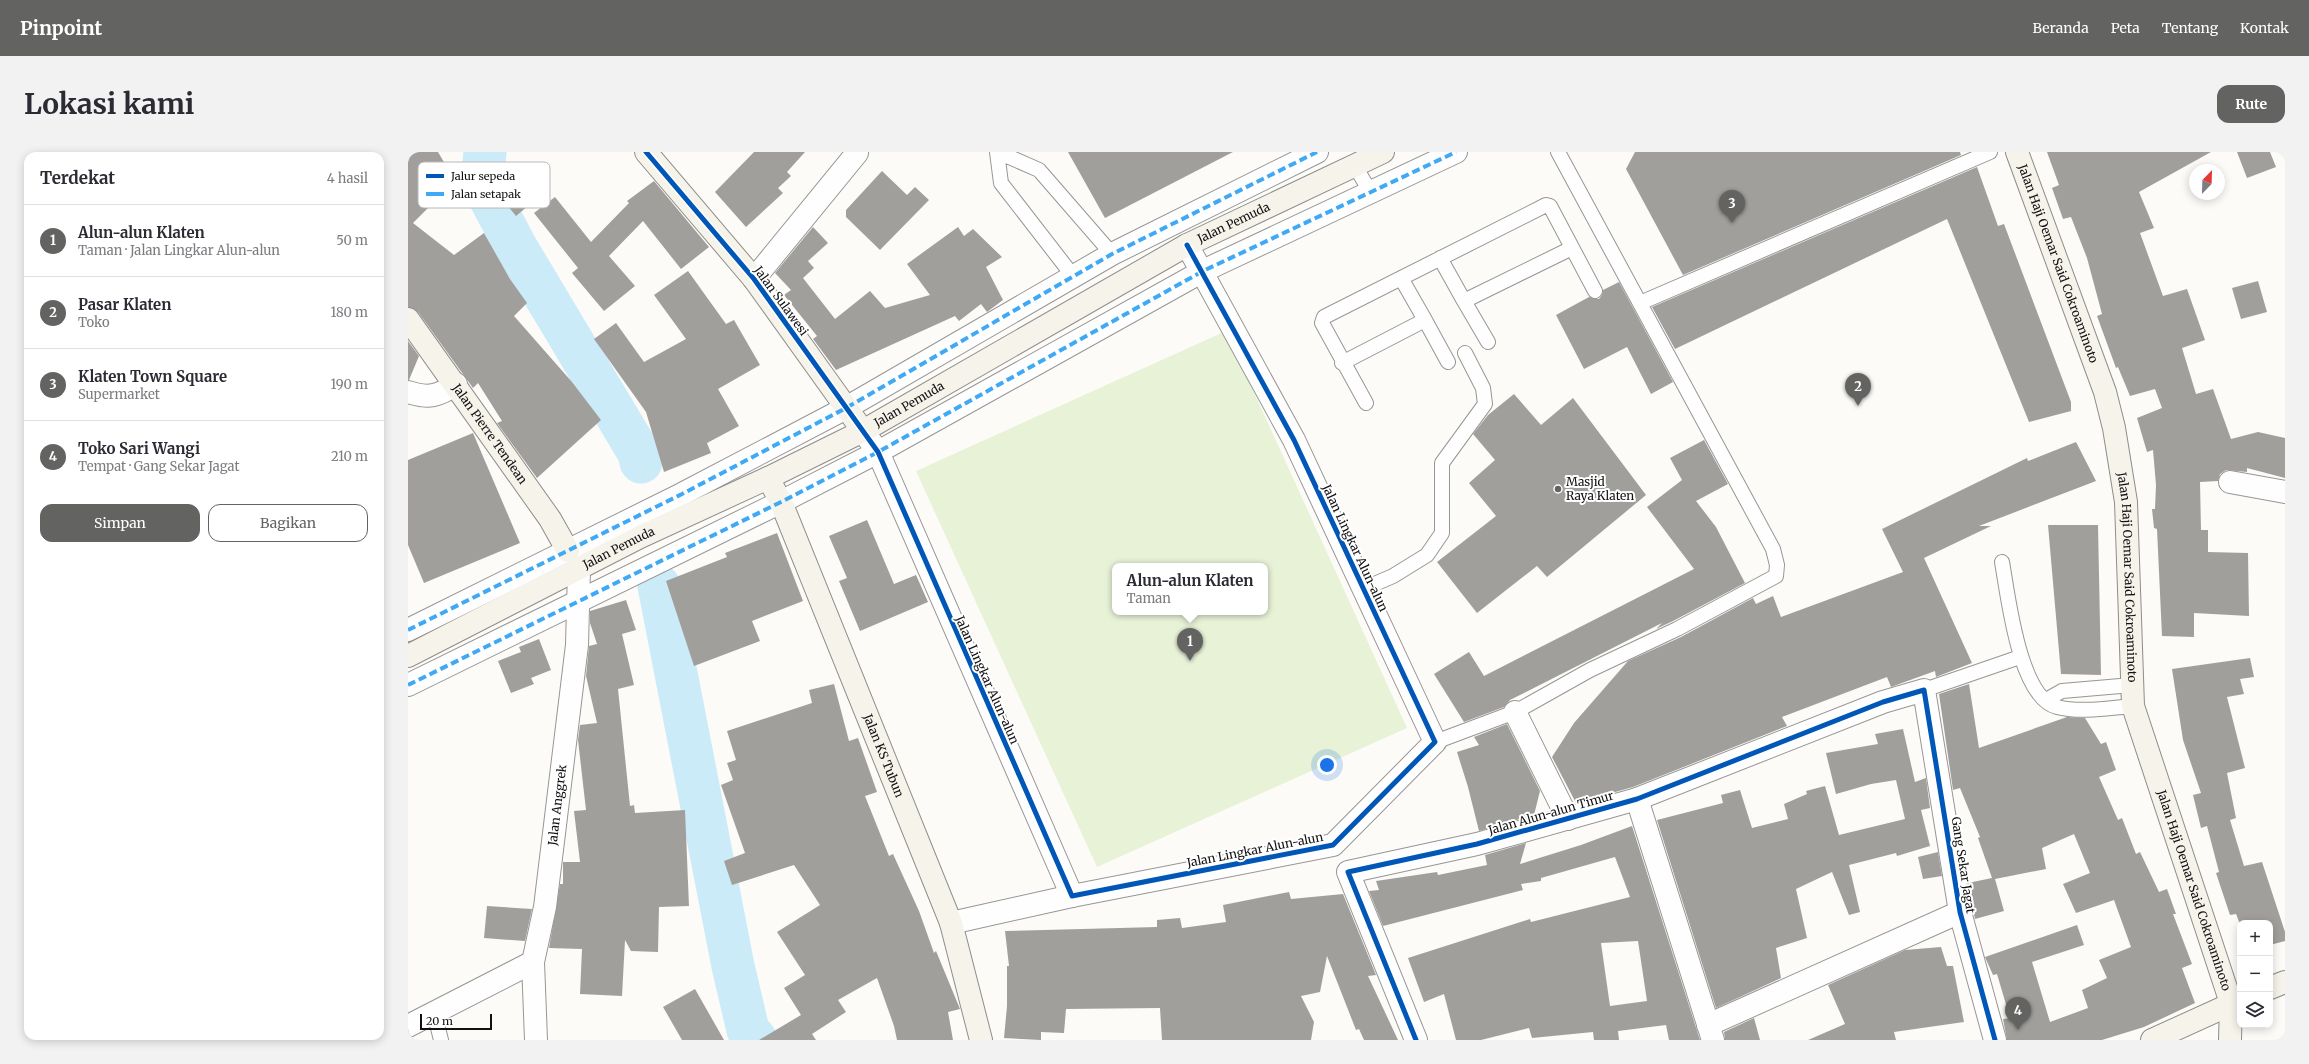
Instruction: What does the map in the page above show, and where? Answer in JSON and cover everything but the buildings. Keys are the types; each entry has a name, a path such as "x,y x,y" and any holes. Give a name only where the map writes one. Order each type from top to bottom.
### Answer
{"main road":[{"name":"Jalan Sulawesi","path":"646,152 754,279 863,431"},
{"name":"Jalan Pemuda","path":"408,656 689,513 768,478 863,431 1187,245 1383,152"},
{"name":"Jalan Haji Oemar Said Cokroaminoto","path":"2017,152 2105,392 2114,428 2126,502 2133,706 2235,1002 2230,1040"},
{"name":"Jalan Pierre Tendean","path":"408,319 456,384 550,519 568,551"},
{"name":"Jalan KS Tubun","path":"768,478 781,502 951,923 982,1040"},
{"path":"2273,987 2285,982"},
{"path":"2152,1040 2235,1002"}],"street":[{"path":"408,630 568,551 846,408 1112,254 1317,152"},
{"path":"408,685 781,502 878,452 1202,271 1456,152"},
{"path":"754,279 857,153"},
{"name":"Jalan Lingkar Alun-alun","path":"863,431 878,452 1072,896 1333,844 1435,742 1294,440 1187,245"},
{"path":"408,392 421,396 435,396 456,384"},
{"path":"2230,482 2279,491"},
{"path":"568,551 579,570"},
{"name":"Jalan Anggrek","path":"536,1040 533,962 545,907 567,738 577,645 579,570"},
{"name":"Jalan Alun-alun Timur","path":"1348,872 1477,844 1637,799 1883,702 1924,690"},
{"name":"Gang Sekar Jagat","path":"1924,690 1960,912 1995,1040"},
{"path":"1515,712 1568,819"},
{"path":"1637,799 1711,1032 1960,912"},
{"path":"1333,844 1348,872 1416,1040"},
{"path":"951,923 1072,896"},
{"path":"408,1026 533,962"}],"lane":[{"path":"997,152 1039,170 1112,254"},
{"path":"997,152 1001,183 1073,276"},
{"path":"1435,742 1515,712 1590,670 1677,629 1776,576 1777,565 1773,549 1558,152"},
{"path":"1640,303 1990,152"},
{"path":"1355,166 1371,193"},
{"path":"1366,403 1342,363 1322,324 1324,317 1546,206 1550,206 1595,291"},
{"path":"1464,301 1572,248"},
{"path":"1440,258 1488,342"},
{"path":"1401,278 1448,362"},
{"path":"1342,363 1425,320"},
{"path":"1363,589 1393,576 1427,555 1442,532 1442,463 1484,404 1483,388 1465,353"},
{"path":"2002,562 2020,657 2035,691 2055,707 2133,706"},
{"path":"1924,690 2020,657"},
{"path":"2046,700 2062,691 2132,685"},
{"path":"434,1012 442,1040"}],"green space":[{"path":"1226,331 1407,728 1097,867 916,471"}],"waterway":[{"path":"484,162 485,152"},
{"path":"495,208 517,249 639,453 641,462"},
{"path":"659,586 733,966 748,1030 756,1040"}],"marked path":[{"path":"408,630 682,494 846,408 1112,254 1317,152"},
{"path":"408,685 781,502 878,452 1203,271 1456,152"}],"cycle path":[{"path":"646,152 754,279 878,452 1072,896 1333,845 1435,742 1294,440 1187,245"},
{"path":"1416,1040 1348,872 1477,844 1637,799 1883,702 1924,690 1960,912 1995,1040"}],"place":[{"name":"Klaten Town Square","path":"1732,223"},
{"name":"Pasar Klaten","path":"1858,406"},
{"name":"Masjid Raya Klaten","path":"1558,489"},
{"name":"Alun-alun Klaten","path":"1190,661"},
{"name":"Toko Sari Wangi","path":"2018,1030"}]}
